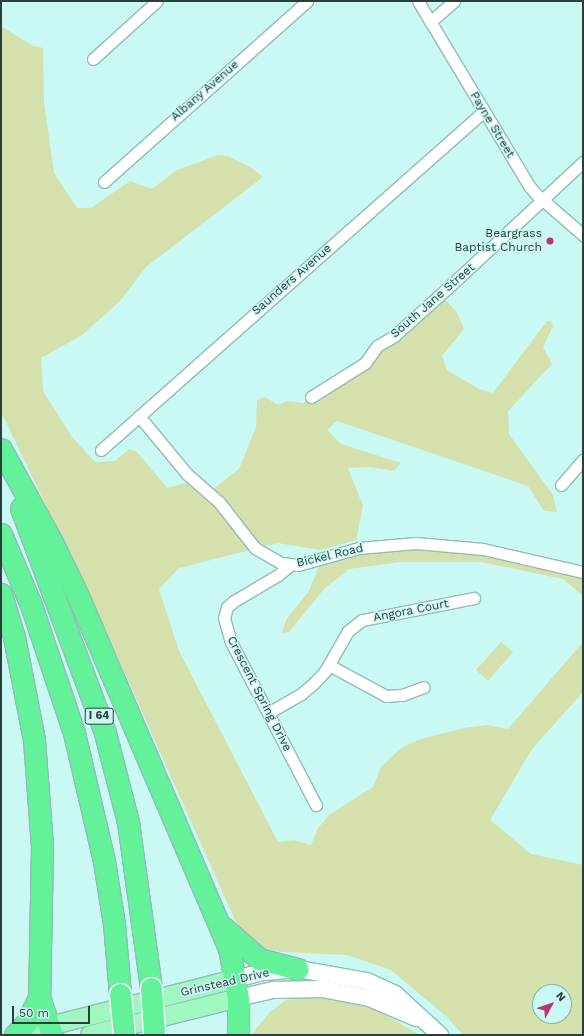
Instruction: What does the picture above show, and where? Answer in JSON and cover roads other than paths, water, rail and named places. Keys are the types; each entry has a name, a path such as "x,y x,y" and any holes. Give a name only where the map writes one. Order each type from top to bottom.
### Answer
{"highway":[{"path":"1,449 52,542 78,596 218,920 232,955 237,988 238,1035"},
{"name":"I 64","path":"1,456 105,733 128,822 151,988 154,1033"},
{"name":"I 64","path":"1,534 33,611 74,733 104,861 114,924 124,1035"},
{"path":"1,594 27,698 38,786 42,847 39,997 51,1031"},
{"path":"218,920 230,935 259,958 298,969"},
{"path":"15,1035 27,1022 39,997"}],"main road":[{"name":"Grinstead Drive","path":"15,1035 51,1031 237,988"},
{"name":"Grinstead Drive","path":"90,1035 237,988"}],"street":[{"path":"93,59 157,1"},
{"name":"Albany Avenue","path":"104,182 307,1"},
{"name":"Payne Street","path":"418,1 529,186 542,200 583,235"},
{"path":"430,22 454,1"},
{"name":"Saunders Avenue","path":"101,450 484,110"},
{"name":"South Jane Street","path":"311,396 365,363 377,346 394,336 429,305 583,162"},
{"name":"Bickel Road","path":"139,416 188,474 220,502 255,548 268,557 290,565 308,563 359,548 416,543 484,549 583,572"},
{"path":"561,485 583,460"},
{"name":"Crescent Spring Drive","path":"290,565 278,575 234,601 227,607 224,618 231,642 316,805"},
{"name":"Angora Court","path":"329,665 342,640 351,628 362,620 474,598"},
{"path":"268,713 301,694 329,665 386,696 398,696 424,687"},
{"name":"Grinstead Drive","path":"237,988 264,972 298,969 367,981 395,994 440,1035"},
{"name":"Grinstead Drive","path":"237,988 274,990 322,989 369,998 425,1022"}],"place":[{"name":"Beargrass Baptist Church","path":"550,241"}]}
